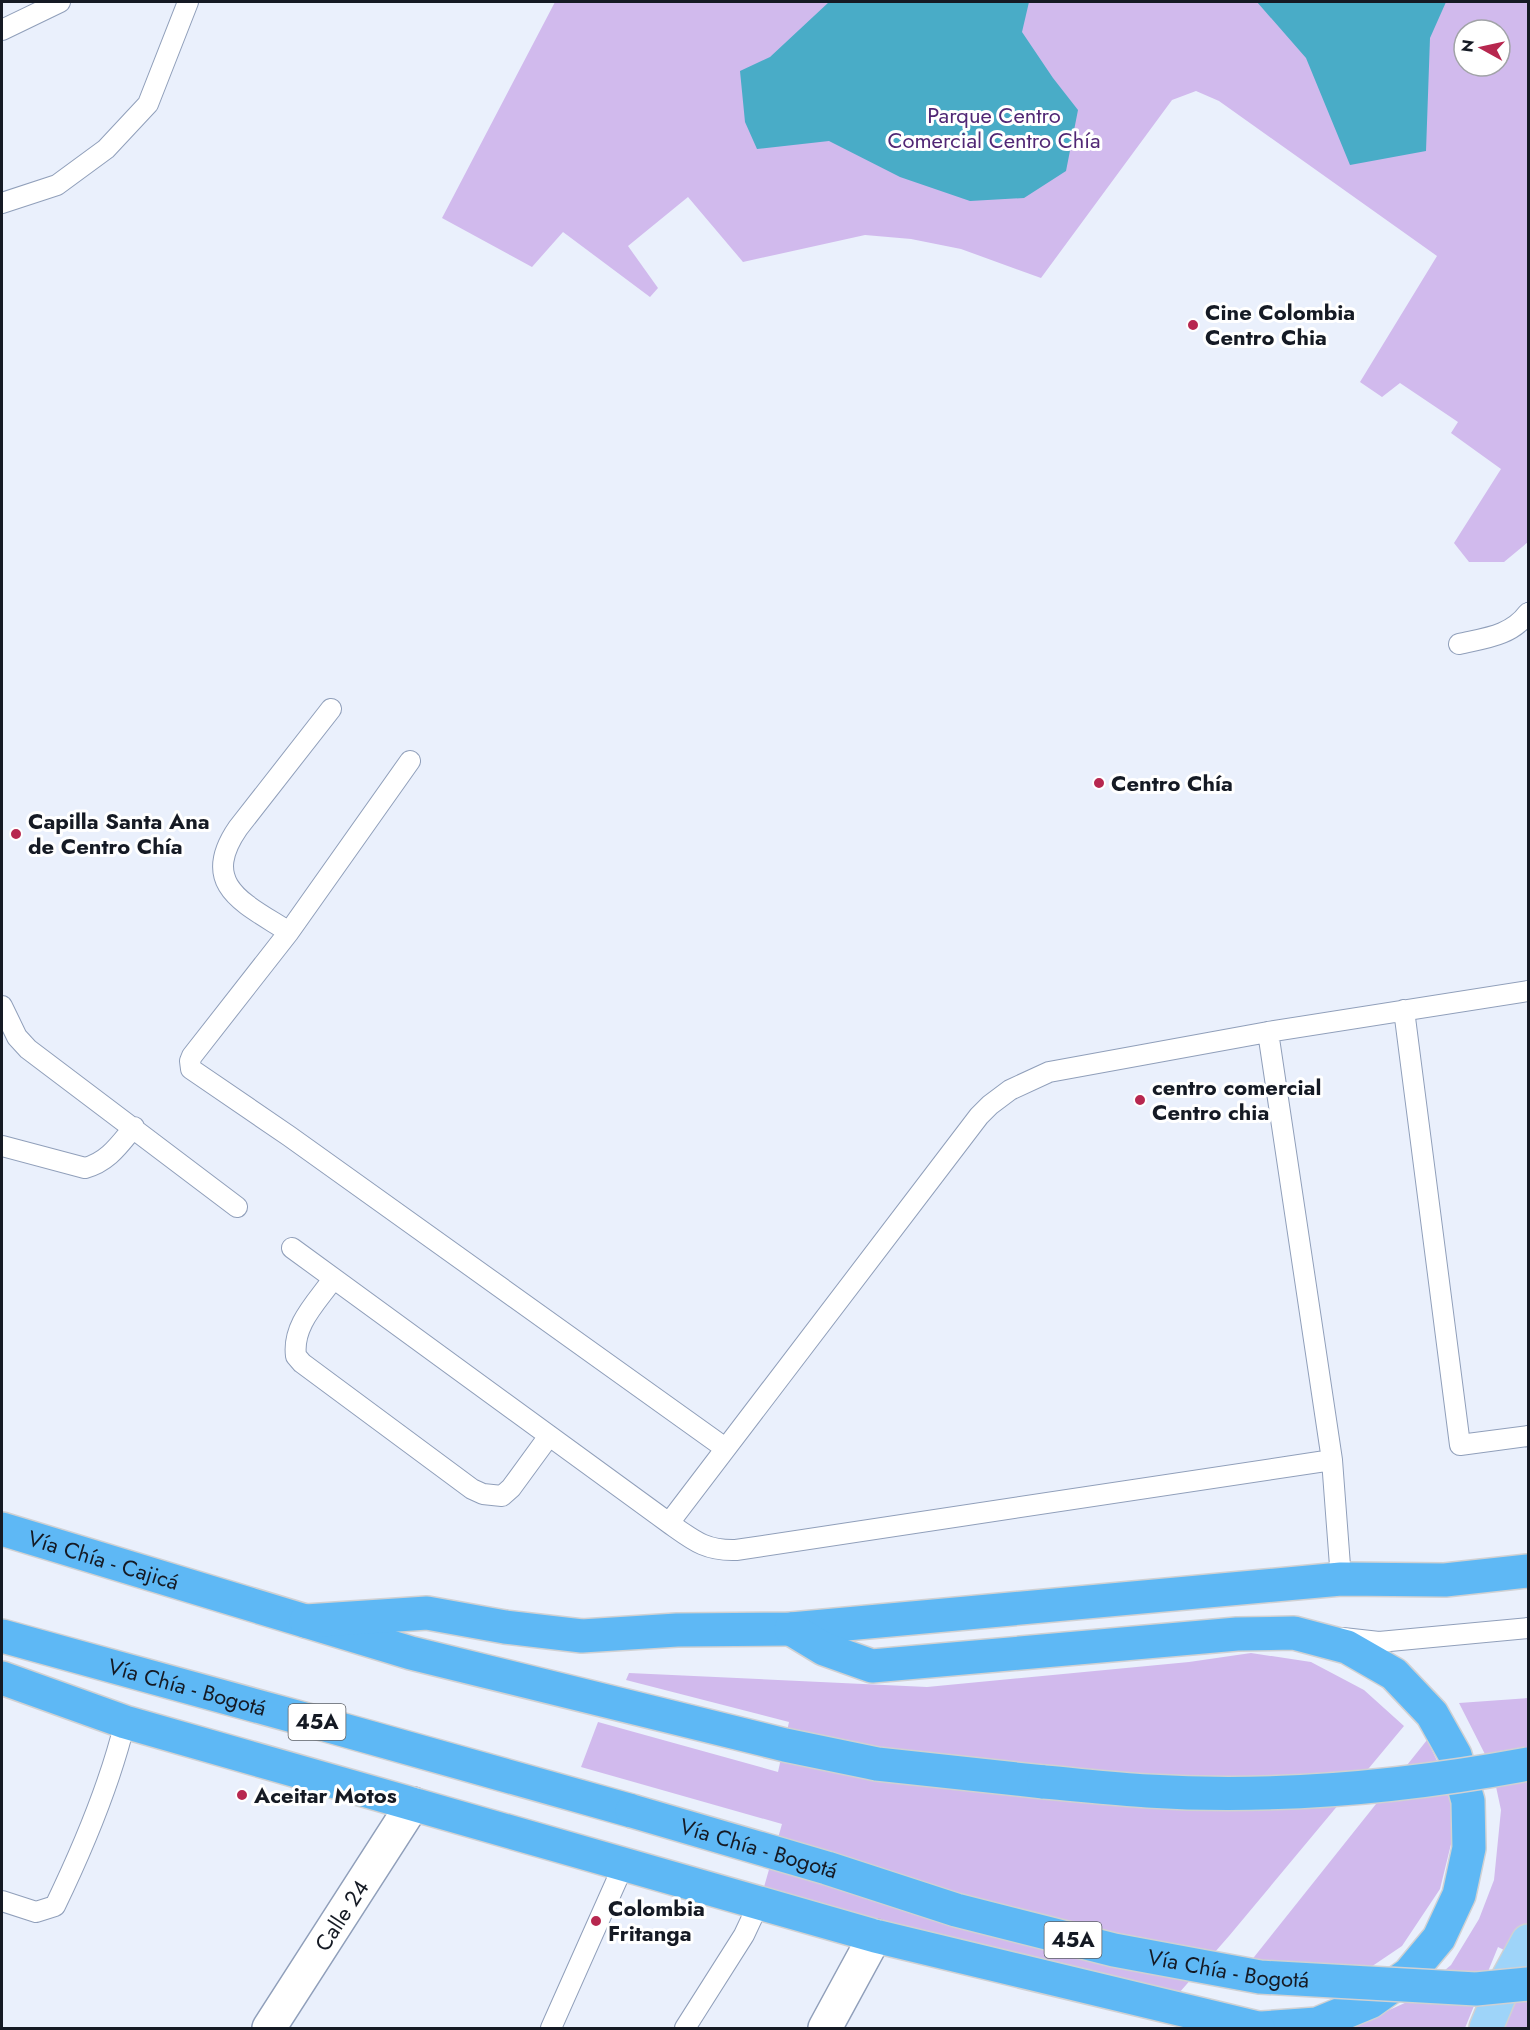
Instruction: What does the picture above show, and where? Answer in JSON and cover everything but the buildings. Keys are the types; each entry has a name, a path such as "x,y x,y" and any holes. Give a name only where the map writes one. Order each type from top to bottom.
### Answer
{"highway":[{"name":"Vía Chía - Cajicá","path":"2,1529 411,1653 786,1745 877,1764 1150,1791 1257,1793 1363,1788 1469,1775 1528,1764"},
{"path":"306,1621 427,1613 505,1628 582,1636 677,1630 791,1629 1341,1579 1445,1580 1528,1571"},
{"path":"2,1678 125,1722 875,1936 1206,2024 1260,2028 1317,2024 1371,2002 1409,1974 1439,1938 1459,1895 1469,1848 1468,1801 1455,1755 1432,1714 1394,1674 1347,1647 1294,1633 1237,1634 872,1666 824,1649 791,1629"},
{"name":"Vía Chía - Bogotá","path":"2,1636 632,1811 827,1868 956,1910 1114,1950 1260,1977 1476,1989 1528,1984"}],"main road":[{"path":"1486,2028 1503,1987 1528,1941"}],"street":[{"name":"Calle 24","path":"269,2028 413,1804"},
{"path":"825,2028 875,1936"}],"lane":[{"path":"2,30 60,2"},
{"path":"2,203 57,185 106,149 148,104 188,2"},
{"path":"1459,644 1505,633 1528,613"},
{"path":"289,932 238,899 224,877 222,867 224,854 238,828 331,710"},
{"path":"410,761 289,932 192,1056 190,1066 194,1073 289,1136 725,1448"},
{"path":"669,1523 979,1116 1010,1090 1049,1072 1268,1032 1528,991"},
{"path":"2,1006 17,1037 28,1049 237,1207"},
{"path":"1404,1011 1460,1445 1528,1436"},
{"path":"1268,1032 1332,1461 1341,1579"},
{"path":"2,1146 85,1167 98,1165 110,1156 134,1127"},
{"path":"292,1248 698,1544 722,1550 736,1550 1332,1461"},
{"path":"333,1279 303,1320 296,1334 296,1356 302,1363 472,1489 483,1494 502,1496 511,1488 549,1436"},
{"path":"1294,1633 1379,1642 1528,1628"},
{"path":"2,1901 36,1912 56,1906 72,1873 117,1754 125,1722"},
{"path":"551,2028 624,1864"},
{"path":"685,2028 744,1935 759,1903"}],"green space":[{"name":"Parque Centro Comercial Centro Chía","path":"555,2 1528,2 1528,542 1504,562 1469,562 1454,543 1501,469 1451,433 1458,422 1400,383 1382,397 1360,382 1437,256 1219,101 1196,91 1172,100 1041,278 961,249 911,239 865,235 743,262 688,197 628,246 658,288 650,297 563,232 532,267 442,218"},
{"path":"1251,1653 1311,1662 1364,1690 1404,1726 1179,1993 994,1953 764,1887 782,1824 581,1767 598,1722 778,1772 789,1722 626,1680 629,1673 927,1687 1189,1662"},
{"path":"1528,1698 1528,1962 1498,1947 1465,2028 1349,2028 1407,2002 1451,1965 1479,1919 1494,1880 1501,1810 1492,1768 1459,1703"},
{"path":"1427,1740 1449,1785 1454,1832 1440,1889 1402,1946 1365,1971 1231,1986"},
{"path":"1528,1975 1528,2028 1501,2028"}],"water":[{"path":"829,2 1029,2 1022,32 1078,110 1066,171 1024,198 970,201 900,177 829,141 757,149 745,122 740,71 770,57"},
{"path":"1257,2 1446,2 1430,38 1426,151 1350,165 1306,58"}],"place":[{"name":"Cine Colombia Centro Chia","path":"1193,325"},
{"name":"Centro Chía","path":"1099,783"},
{"name":"Capilla Santa Ana de Centro Chía","path":"16,834"},
{"name":"centro comercial Centro chia","path":"1140,1100"},
{"name":"Aceitar Motos","path":"242,1795"},
{"name":"Colombia Fritanga","path":"596,1921"}]}
